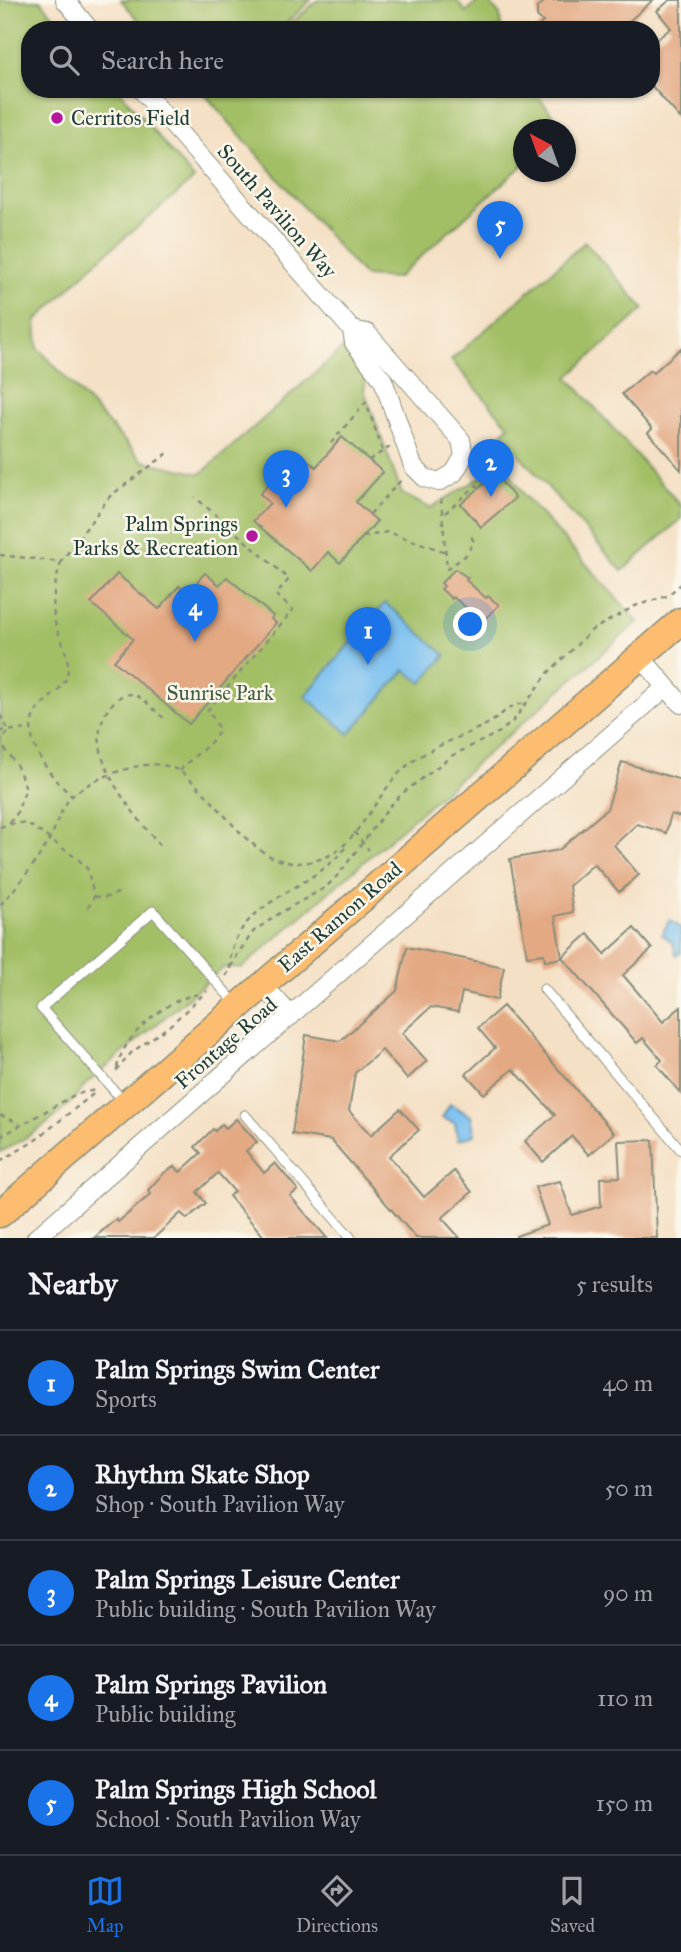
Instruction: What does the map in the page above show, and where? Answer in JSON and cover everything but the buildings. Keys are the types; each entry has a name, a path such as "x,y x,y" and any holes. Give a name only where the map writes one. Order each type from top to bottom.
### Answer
{"main road":[{"name":"East Ramon Road","path":"0,1214 681,621"}],"street":[{"path":"65,0 82,21"},
{"name":"South Pavilion Way","path":"149,98 352,330 354,344 383,380 414,466"},
{"name":"South Pavilion Way","path":"352,330 367,334 461,440 464,456 454,473 439,482"},
{"path":"414,466 425,478 439,482"},
{"path":"639,656 681,704"},
{"name":"Frontage Road","path":"37,1238 666,687"},
{"path":"263,985 291,1016"}],"lane":[{"path":"126,1104 41,1008 153,911 237,1007"},
{"path":"544,989 681,1150"},
{"path":"245,1115 351,1238"}],"path":[{"path":"331,443 366,402 383,452"},
{"path":"369,460 404,439"},
{"path":"72,796 40,759 32,729 36,712 65,682 69,669 55,623 53,606 56,576 61,562 110,496 168,453"},
{"path":"370,514 414,466"},
{"path":"439,482 447,569 465,556 474,542 470,534"},
{"path":"444,514 477,485 479,488"},
{"path":"180,771 191,757 212,743 219,731 215,720 207,711 293,610 275,595 289,579 195,497"},
{"path":"363,537 388,532 446,552"},
{"path":"0,555 61,562"},
{"path":"204,994 180,998 154,1016 119,1054 116,1071 132,1052 168,1027 230,973 239,952 254,931 326,887 403,793 453,755 500,732 513,721 549,672 592,630 635,606 667,596 681,584"},
{"path":"160,845 124,800 111,776 98,733 103,717 124,693 131,693 165,719"},
{"path":"230,973 229,956 234,941 257,913 272,900 329,864 348,843 383,791 413,761 442,743 495,720 516,704 526,704"},
{"path":"0,715 9,730"},
{"path":"0,731 32,729"},
{"path":"6,825 16,815 26,788 16,764 0,743 9,730"},
{"path":"0,905 18,886 49,841 57,820 72,796 111,776 143,765 165,765 180,771 218,805 251,843 273,859 292,863 312,861 330,855 348,843"},
{"path":"0,827 18,821 33,827 87,868 94,897 85,912"},
{"path":"354,832 369,850"},
{"path":"94,897 107,897 121,891"},
{"path":"0,1138 76,1094 98,1090 33,1142 0,1161"},
{"path":"0,1115 22,1124"}],"green space":[{"name":"Sunrise Park","path":"0,0 40,0 58,21 21,21 21,98 126,98 194,179 97,261 36,321 38,348 143,461 201,474 342,349 351,351 368,372 364,390 402,494 430,508 483,476 501,460 524,495 638,622 242,968 223,968 85,1085 57,1115 36,1132 0,1152"},
{"path":"121,0 311,0 289,21 139,21"},
{"path":"318,0 456,0 466,12 479,0 487,0 500,15 500,21 294,21"},
{"path":"208,98 539,98 553,115 553,119 513,119 513,174 397,278 364,276"},
{"path":"585,242 644,309 568,377 681,506 681,519 622,571 501,434 509,426 451,360"}],"water":[{"path":"385,603 446,655 422,683 405,670 349,734 305,696"},
{"path":"670,920 681,928 681,953 676,955 673,943 662,934"},
{"path":"450,1104 471,1116 475,1135 458,1140 455,1123 442,1118"}],"place":[{"name":"Cerritos Field","path":"57,118"},
{"name":"Palm Springs High School","path":"500,259"},
{"name":"Rhythm Skate Shop","path":"491,497"},
{"name":"Palm Springs Leisure Center","path":"286,508"},
{"name":"Palm Springs Parks & Recreation","path":"252,536"},
{"name":"Palm Springs Pavilion","path":"195,642"},
{"name":"Palm Springs Swim Center","path":"368,665"}]}
